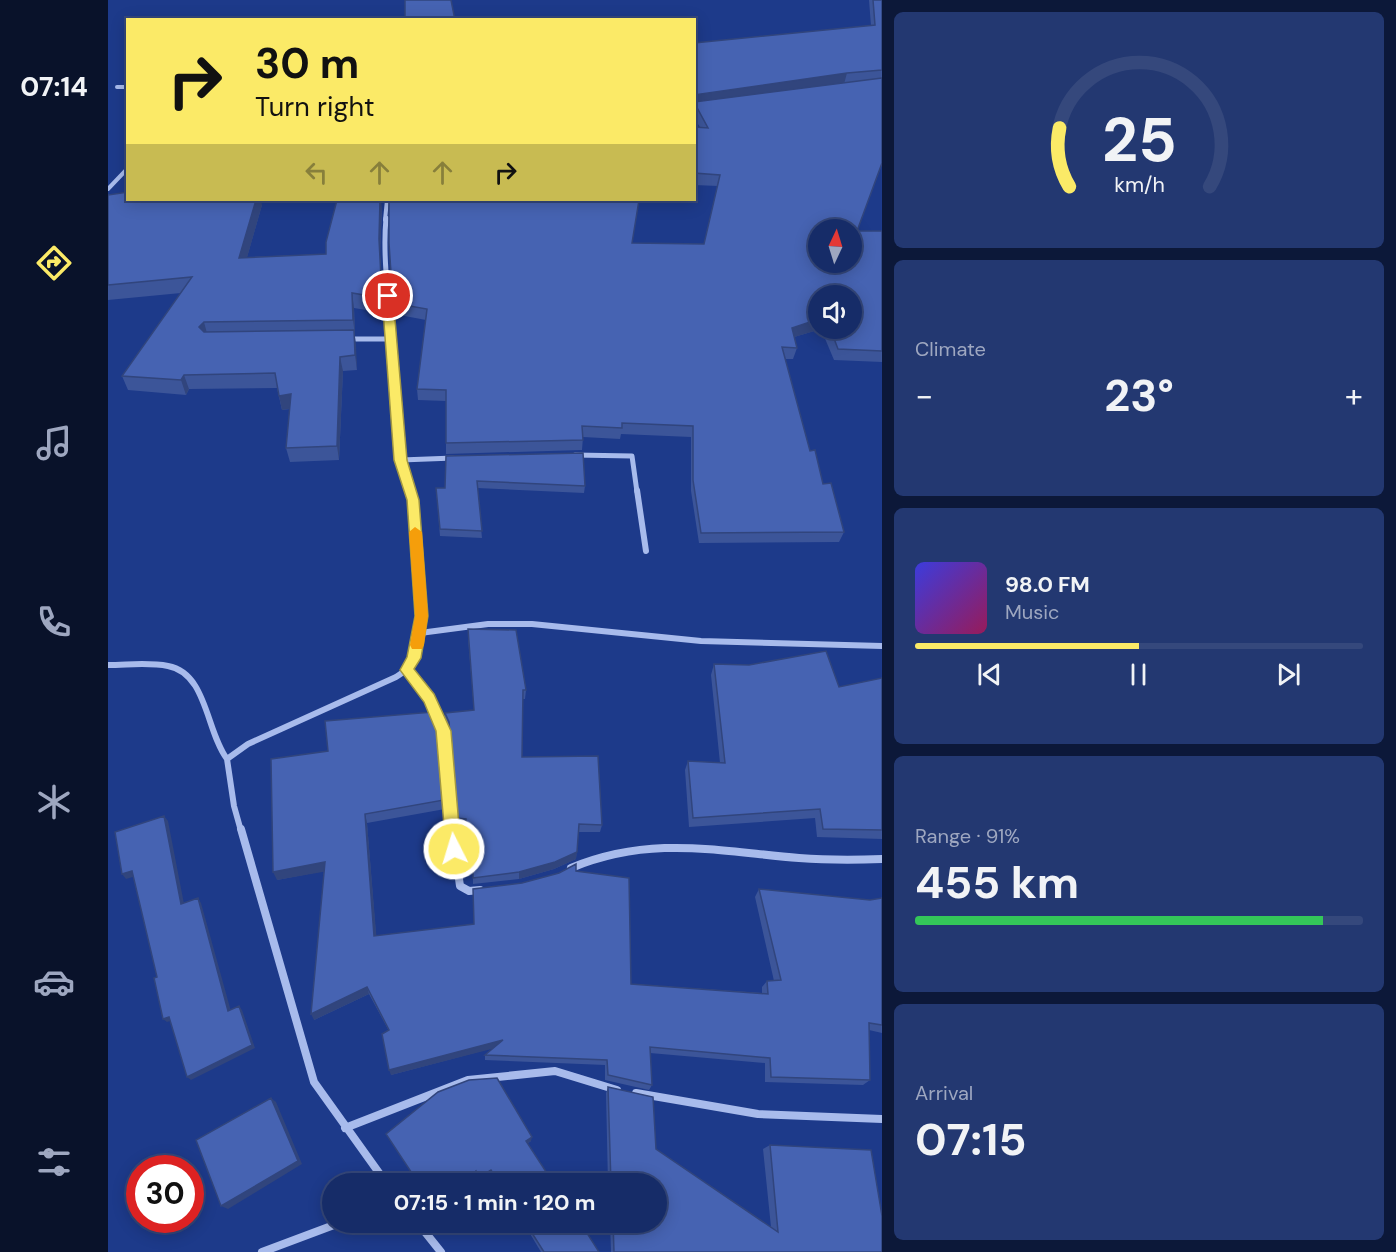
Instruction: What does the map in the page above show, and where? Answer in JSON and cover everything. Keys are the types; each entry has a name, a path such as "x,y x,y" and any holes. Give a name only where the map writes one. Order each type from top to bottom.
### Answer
{"street":[{"path":"117,87 126,87"},
{"path":"108,189 126,170"},
{"path":"226,759 248,744 407,670 414,658 420,633 421,616 413,500 400,460 390,339 384,237 387,201"},
{"path":"344,340 390,339"},
{"path":"566,455 632,456 646,551"},
{"path":"400,460 460,458"},
{"path":"420,633 488,624 532,624 701,641 882,646"},
{"path":"108,665 155,664 181,670 198,687 218,750 226,759 234,806 314,1082 379,1173"},
{"path":"407,670 429,698 444,731 454,849 460,885 469,891 491,889"},
{"path":"567,870 589,859 614,851 669,848 707,847 800,858 882,859"},
{"path":"345,1128 468,1080 555,1071 621,1091 758,1114 882,1119"},
{"path":"262,1252 322,1230"},
{"path":"426,1233 441,1252"}],"building":[{"path":"405,0 451,0 455,18 405,18"},
{"path":"873,0 882,0 882,70 696,95 696,43 875,25"},
{"path":"882,78 882,163 861,219 808,219 808,273 862,273 862,231 882,231 882,351 838,349 834,339 862,339 862,285 808,285 808,323 792,328 797,348 782,347 810,451 815,450 823,484 831,483 844,532 701,533 693,480 693,426 622,423 622,428 582,426 583,440 446,443 446,390 417,389 427,309 393,303 389,201 639,201 632,243 704,244 720,175 696,173 696,127 708,128 696,102"},
{"path":"126,192 126,201 256,201 239,258 326,254 326,242 337,201 380,201 382,298 352,293 353,320 204,322 199,327 204,332 354,330 355,355 340,357 337,446 286,448 291,394 279,396 275,373 184,375 181,380 122,376 192,277 108,285 108,195"},
{"path":"583,453 585,486 477,481 482,531 440,529 436,488 445,488 446,456"},
{"path":"468,629 516,630 526,690 523,690 522,757 598,756 602,825 579,824 577,852 555,862 519,872 473,878 473,863 463,862 466,819 456,818 449,722 445,713 474,710"},
{"path":"826,651 839,687 882,678 882,830 823,829 820,809 693,818 688,761 725,763 714,664 749,665"},
{"path":"433,712 438,722 444,800 365,814 374,936 474,924 473,889 522,883 559,873 576,864 576,871 629,878 631,984 768,994 767,981 781,980 759,889 870,900 882,898 882,1025 869,1023 870,1080 771,1077 770,1058 650,1047 652,1085 608,1075 607,1060 485,1055 503,1040 389,1070 382,1034 389,1030 367,987 311,1014 325,862 273,872 271,759 328,751 325,721"},
{"path":"164,816 181,904 198,898 228,1011 239,1006 252,1045 187,1077 169,1017 163,1019 154,978 157,977 132,871 122,874 115,832"},
{"path":"497,1078 532,1137 526,1141 547,1173 493,1173 491,1170 486,1173 476,1171 474,1173 412,1173 386,1134 438,1092 469,1080"},
{"path":"608,1087 653,1097 656,1149 778,1232 770,1145 871,1150 882,1216 882,1252 614,1252 613,1233 667,1233 667,1173 611,1173"},
{"path":"271,1098 298,1161 221,1206 204,1161 204,1155 202,1155 196,1140"},
{"path":"532,1233 587,1233 599,1252 544,1252"}],"slow traffic":[{"path":"415,532 421,616 417,645"}],"route":[{"path":"388,296 400,460 413,500 421,616 420,633 414,658 407,670 429,698 444,731 454,849"}]}
